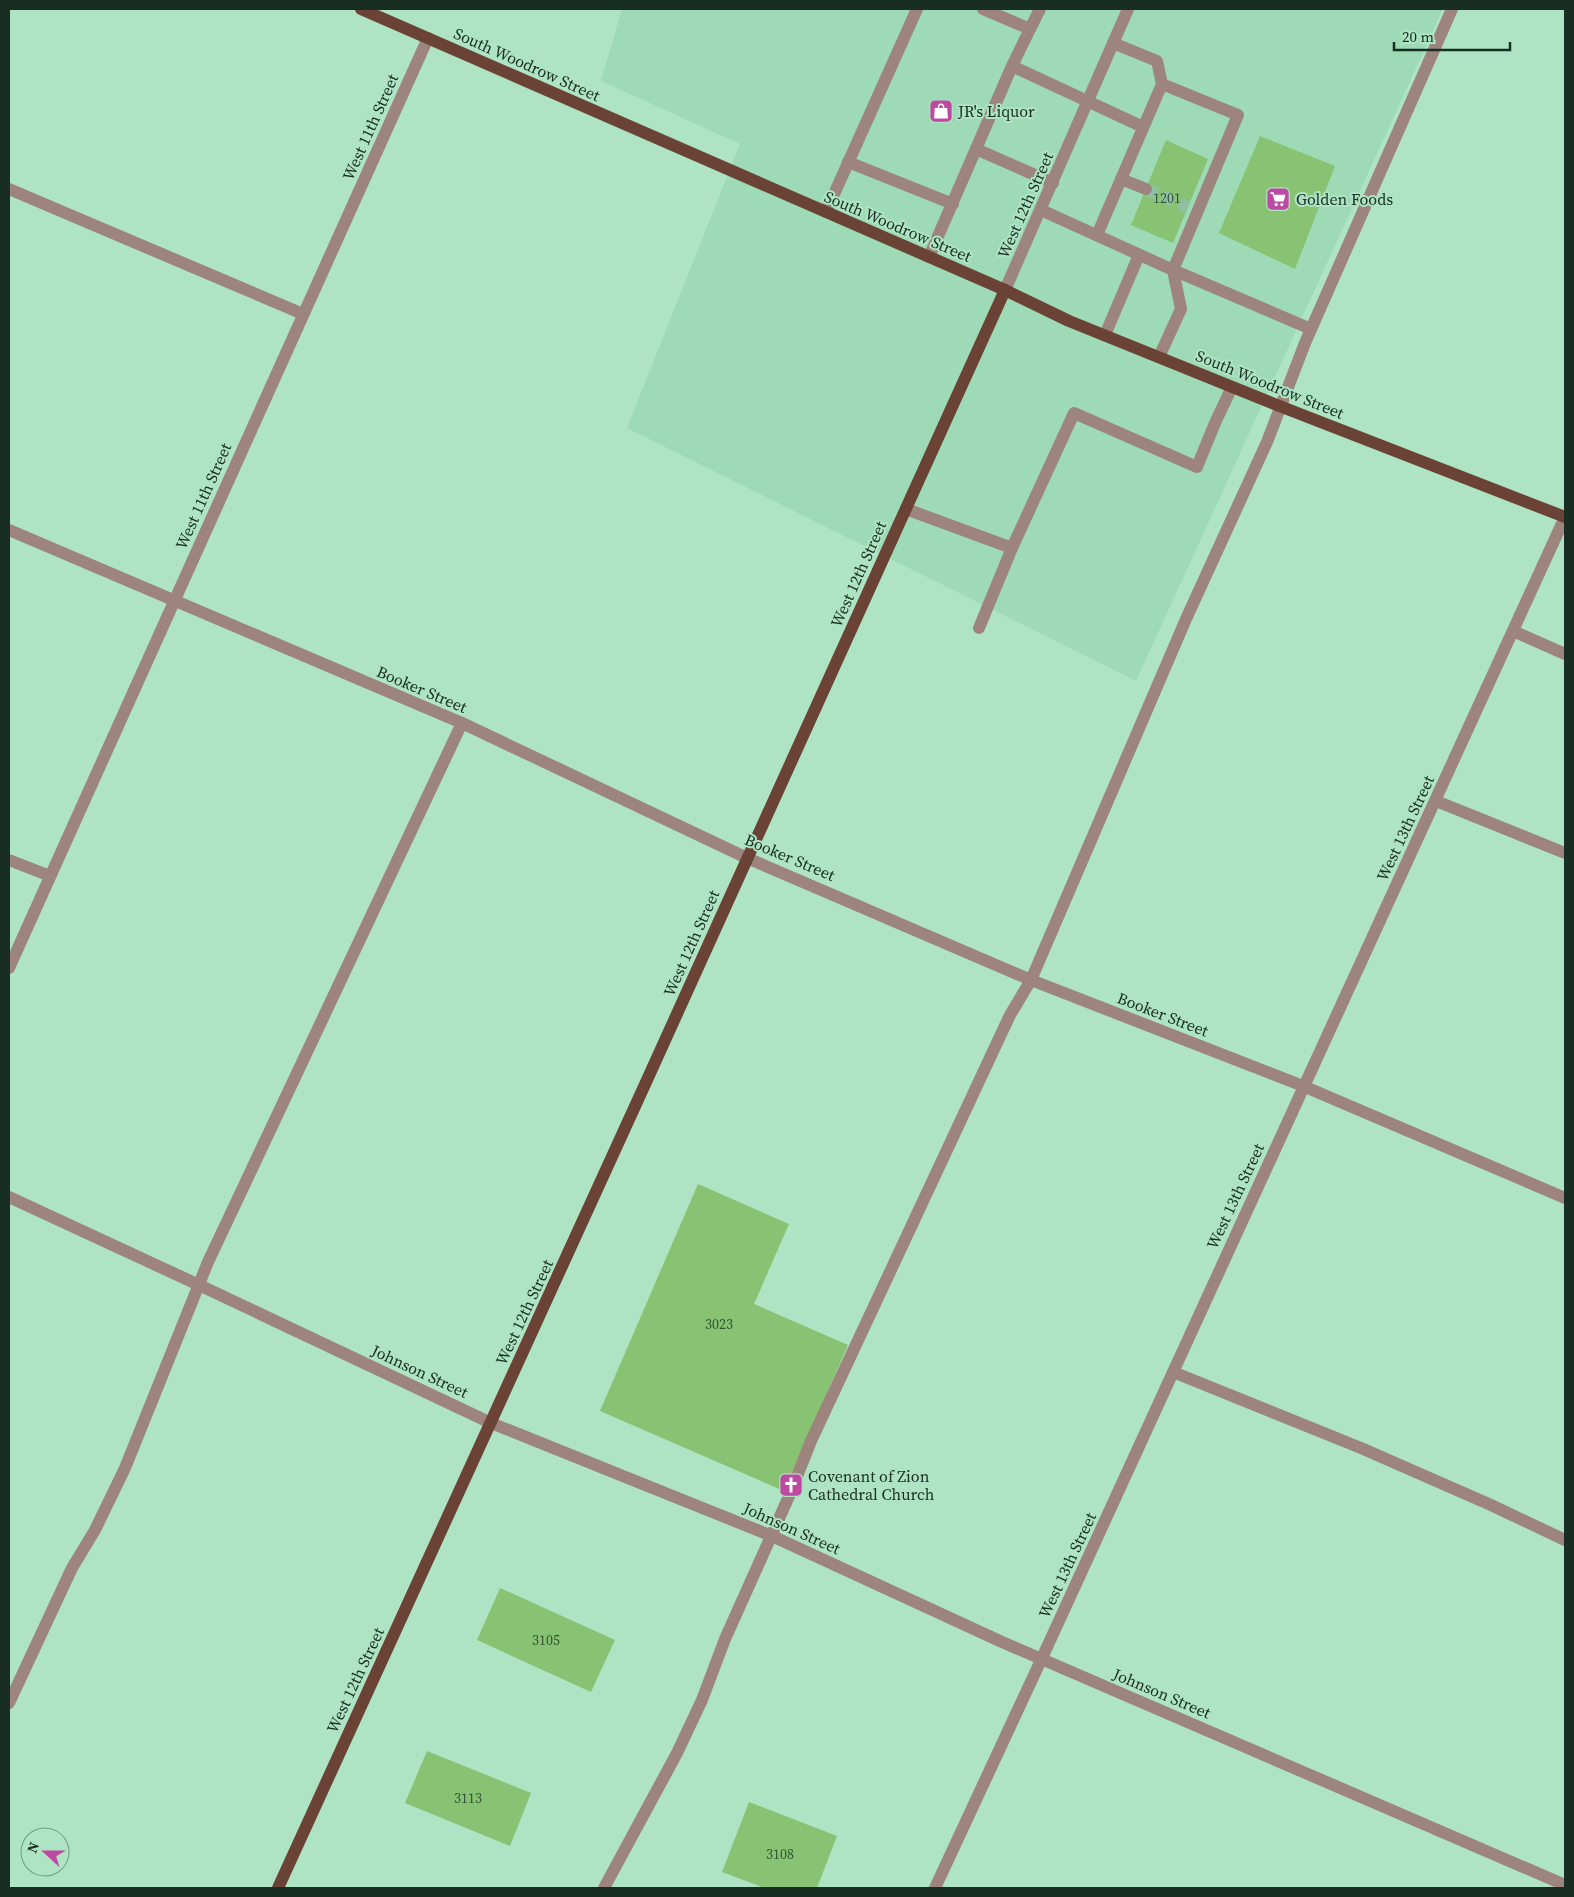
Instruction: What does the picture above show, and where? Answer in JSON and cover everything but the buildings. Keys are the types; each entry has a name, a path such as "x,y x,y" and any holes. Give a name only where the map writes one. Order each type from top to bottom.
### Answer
{"main road":[{"name":"South Woodrow Street","path":"361,9 1005,290 1069,321 1282,407 1565,517"},
{"name":"West 12th Street","path":"278,1888 1005,290"}],"street":[{"path":"826,212 917,9"},
{"path":"982,9 1030,29"},
{"path":"929,257 1012,66 1040,9"},
{"name":"West 12th Street","path":"1005,290 1128,9"},
{"path":"604,1888 702,1700 725,1639 772,1536 811,1441 1010,1015 1031,980 1186,619 1282,407 1311,329 1452,9"},
{"name":"West 11th Street","path":"9,968 428,38"},
{"path":"1097,236 1162,84 1157,61 1113,43"},
{"path":"1012,66 1143,127"},
{"path":"1159,357 1181,309 1173,270 1193,209 1238,115 1162,84"},
{"path":"976,149 1052,183"},
{"path":"848,162 953,204"},
{"path":"1121,179 1146,189"},
{"path":"9,189 303,314"},
{"path":"1041,210 1173,270 1311,329"},
{"path":"1105,335 1139,255"},
{"path":"979,628 1012,548 1074,413 1197,467 1232,387"},
{"path":"906,510 1012,548"},
{"name":"West 13th Street","path":"935,1888 1565,517"},
{"name":"Booker Street","path":"9,530 462,723 747,858 1031,980 1303,1086 1565,1198"},
{"path":"1513,631 1565,654"},
{"path":"9,1703 72,1568 95,1530 125,1468 208,1262 462,723"},
{"path":"1436,801 1565,853"},
{"path":"9,860 50,876"},
{"name":"Johnson Street","path":"9,1196 491,1423 772,1536 994,1638 1565,1885"},
{"path":"1173,1372 1361,1448 1565,1540"}],"shaded area":[{"path":"622,9 1443,9 1136,681 627,428 740,144 601,81"}],"tunnel":[{"path":"1146,189 1188,207"}],"place":[{"name":"JR's Liquor","path":"941,111"},
{"name":"Golden Foods","path":"1278,199"},
{"name":"Covenant of Zion Cathedral Church","path":"791,1485"}]}
